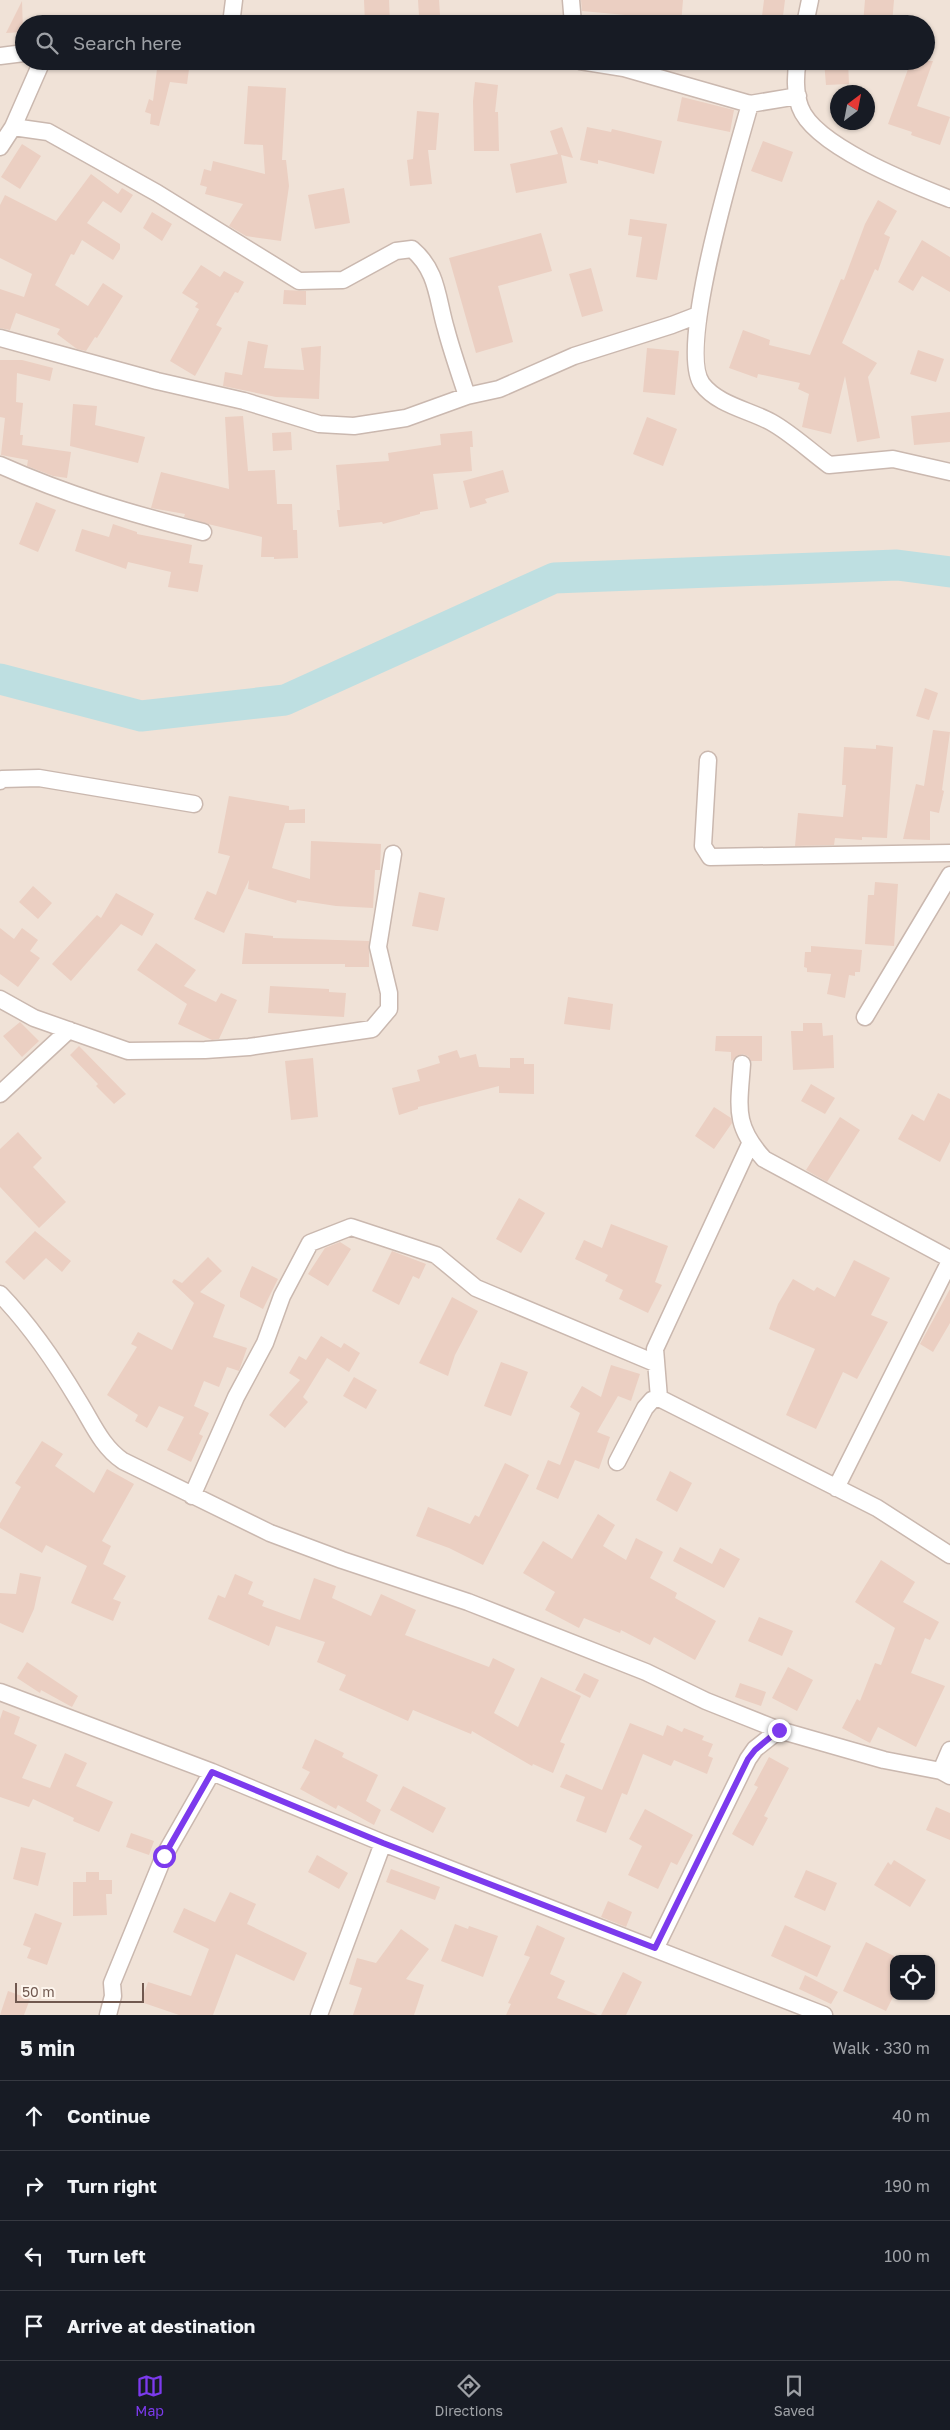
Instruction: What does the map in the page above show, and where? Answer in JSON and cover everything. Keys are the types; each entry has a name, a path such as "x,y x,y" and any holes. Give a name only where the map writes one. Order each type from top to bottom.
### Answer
{"street":[{"path":"232,15 234,0"},
{"path":"572,0 573,15"},
{"path":"807,15 810,0"},
{"path":"0,56 15,54"},
{"path":"0,146 13,127 38,70"},
{"path":"631,70 750,104 798,96"},
{"path":"796,70 800,107 822,135 848,153 950,198"},
{"path":"750,104 710,251 698,315 696,372 702,384 717,398 772,423 829,465 893,459 950,472"},
{"path":"13,127 48,132 158,192 299,281 343,280 396,251 412,249 424,259 438,291 445,327 467,396"},
{"path":"0,338 158,381 244,401 319,424 354,426 406,418 467,396 499,389 574,356 672,326 698,315"},
{"path":"0,465 49,487 124,512 203,532"},
{"path":"708,760 703,846 710,858 950,853"},
{"path":"0,781 2,779 39,778 194,804"},
{"path":"0,999 34,1018 128,1051 205,1050 249,1047 372,1029 389,1010 389,993 378,947 393,854"},
{"path":"865,1017 950,875"},
{"path":"0,1094 69,1030"},
{"path":"742,1064 739,1110 742,1129 750,1144 764,1159 950,1260 836,1488"},
{"path":"659,1398 655,1349 750,1144"},
{"path":"192,1496 236,1397 265,1342 282,1296 310,1243 351,1227 436,1255 476,1288 655,1363"},
{"path":"0,1294 24,1321 78,1399 98,1436 111,1453 192,1496 270,1532 342,1560 468,1602 646,1672 706,1701 779,1730 884,1760 946,1773 950,1750"},
{"path":"617,1462 646,1408 652,1400 659,1398 877,1508 950,1555"},
{"path":"0,1692 212,1772 383,1843 824,2015"},
{"path":"655,1948 748,1759 755,1750 779,1730"},
{"path":"108,2015 114,1996 112,1983 164,1856 212,1772"},
{"path":"319,2015 383,1843"}],"shaded area":[{"path":"0,0 950,0 950,2015 0,2015"}],"building":[{"path":"364,0 389,0 390,15 365,15"},
{"path":"418,0 439,0 440,15 419,15"},
{"path":"581,0 683,0 682,15 625,15 582,11"},
{"path":"764,0 785,0 783,15 762,15"},
{"path":"865,0 894,0 893,15 864,15"},
{"path":"22,1 22,15 15,15"},
{"path":"15,15 15,32 6,33"},
{"path":"157,70 189,70 187,84 170,82 159,126 150,124 151,114 145,112 149,99 153,101"},
{"path":"825,70 848,70 849,84 826,85"},
{"path":"908,70 930,70 917,106 950,117 940,145 911,135 912,132 888,124"},
{"path":"475,82 498,85 495,112 498,112 499,151 474,151 473,101"},
{"path":"248,86 286,88 282,160 286,160 289,186 281,241 246,236 229,226 243,204 205,194 207,187 200,185 204,169 211,171 213,161 265,174 263,145 244,144"},
{"path":"682,97 734,110 730,132 677,121"},
{"path":"417,111 439,113 436,150 428,150 432,184 410,186 407,160 413,159"},
{"path":"562,127 573,158 561,155 567,183 516,193 510,164 558,154 550,131"},
{"path":"587,127 611,132 612,129 662,141 654,174 598,160 598,164 580,160"},
{"path":"763,141 793,152 782,182 751,171"},
{"path":"22,144 41,156 20,189 1,177"},
{"path":"91,174 118,194 122,188 133,195 121,213 103,201 87,223 120,244 120,249 113,260 82,240 74,255 71,254 55,285 88,306 103,283 123,296 97,338 95,337 86,351 77,349 57,334 60,329 16,313 10,330 0,328 0,289 24,297 32,274 0,258 0,205 5,195 56,221"},
{"path":"344,188 350,223 315,229 308,195"},
{"path":"878,200 897,211 884,234 890,237 878,271 875,269 842,343 877,363 868,377 880,438 857,442 845,376 831,434 802,427 809,394 798,389 800,383 758,374 757,378 729,368 743,330 770,340 769,345 810,355 841,279 844,280 865,224"},
{"path":"152,212 172,224 162,241 143,228"},
{"path":"630,219 667,224 657,280 636,277 642,237 628,235"},
{"path":"541,233 552,271 498,286 513,342 476,353 449,258"},
{"path":"922,240 950,257 950,292 922,276 913,291 898,282"},
{"path":"201,265 220,277 224,271 244,282 238,293 235,292 216,325 222,328 195,376 170,361 199,309 195,307 198,303 182,293"},
{"path":"591,268 603,311 582,317 569,274"},
{"path":"284,290 306,291 306,305 283,304"},
{"path":"248,341 268,345 264,368 304,370 301,348 321,346 319,399 276,397 223,386 225,372 242,375"},
{"path":"647,348 679,351 675,395 643,392"},
{"path":"918,350 944,359 936,382 910,374"},
{"path":"0,360 22,360 53,368 50,381 17,373 16,402 23,403 20,435 23,435 22,445 71,452 67,478 53,476 27,466 28,460 1,455 5,418 0,417"},
{"path":"73,404 97,406 95,425 145,437 138,463 70,446"},
{"path":"950,412 950,442 914,445 911,416"},
{"path":"243,416 248,471 275,470 277,504 292,504 293,530 297,530 298,558 274,559 274,557 261,557 262,537 184,517 185,514 151,508 161,472 229,489 225,417"},
{"path":"647,417 677,429 663,466 633,454"},
{"path":"472,431 473,447 470,447 472,471 433,474 438,509 420,512 420,514 383,524 382,522 339,527 337,510 340,510 336,465 389,461 388,453 441,445 440,434"},
{"path":"291,432 292,450 273,451 272,433"},
{"path":"503,470 509,492 485,499 487,503 470,508 463,481"},
{"path":"36,502 56,510 38,552 19,544"},
{"path":"113,524 137,532 137,534 192,545 189,563 203,565 198,592 168,587 171,572 128,562 126,569 75,551 82,529 109,537"},
{"path":"925,688 938,693 929,720 916,716"},
{"path":"933,730 950,732 942,790 944,791 939,813 930,811 930,840 903,839 916,784 924,786"},
{"path":"876,745 893,747 887,838 862,837 862,840 835,838 834,845 795,846 798,813 843,817 846,785 842,785 844,747 876,749"},
{"path":"229,796 289,806 289,810 305,809 305,823 285,823 272,868 310,879 311,841 381,844 380,870 375,870 373,908 336,906 297,900 296,903 248,889 249,880 224,933 194,919 207,891 216,895 230,856 218,853"},
{"path":"875,882 898,884 894,946 865,944 868,895 874,895"},
{"path":"33,886 52,903 38,919 19,902"},
{"path":"419,892 445,898 438,931 412,926"},
{"path":"116,893 154,914 142,936 121,924 71,981 52,964 97,915 101,918"},
{"path":"0,928 14,939 22,928 38,940 30,951 40,958 18,987 0,974"},
{"path":"245,933 273,936 273,938 369,941 369,967 345,967 345,964 242,964"},
{"path":"156,943 196,970 184,986 216,1002 221,993 237,1000 219,1039 212,1040 178,1024 187,1004 137,970"},
{"path":"811,946 862,950 860,972 855,972 855,976 849,975 845,998 827,994 831,974 807,972 807,968 804,967 805,952 811,952"},
{"path":"270,986 329,989 329,992 346,993 344,1017 268,1013"},
{"path":"568,997 613,1004 610,1030 564,1024"},
{"path":"20,1022 39,1041 22,1057 3,1036"},
{"path":"803,1023 822,1023 823,1036 833,1035 834,1068 793,1070 791,1031 803,1031"},
{"path":"716,1036 762,1036 762,1061 751,1061 748,1056 742,1054 731,1061 731,1052 715,1051"},
{"path":"79,1046 126,1094 114,1104 70,1055"},
{"path":"457,1050 460,1058 476,1054 479,1067 510,1068 510,1058 524,1058 524,1064 534,1064 534,1094 499,1093 499,1086 418,1107 418,1109 399,1115 392,1088 420,1081 417,1070 440,1063 438,1056"},
{"path":"313,1058 318,1117 291,1120 285,1061"},
{"path":"811,1084 835,1098 825,1114 801,1101"},
{"path":"938,1093 950,1099 950,1142 940,1162 898,1139 912,1114 924,1121"},
{"path":"714,1107 731,1118 732,1123 714,1149 695,1136"},
{"path":"840,1117 860,1130 827,1182 806,1170"},
{"path":"18,1132 42,1158 33,1167 66,1202 39,1228 0,1187 0,1149"},
{"path":"519,1198 545,1213 521,1253 496,1239"},
{"path":"611,1224 668,1246 655,1282 662,1285 648,1313 619,1299 623,1290 605,1281 608,1275 575,1259 584,1240 602,1248"},
{"path":"35,1231 71,1261 62,1272 46,1258 24,1280 5,1262"},
{"path":"340,1242 351,1249 328,1286 308,1274 325,1248"},
{"path":"392,1251 426,1264 419,1279 413,1276 399,1305 372,1291"},
{"path":"208,1257 222,1271 200,1292 225,1305 213,1337 247,1348 239,1371 227,1367 219,1387 204,1381 194,1406 209,1413 199,1434 203,1436 191,1462 167,1450 184,1417 159,1406 147,1428 135,1421 138,1415 107,1395 137,1347 131,1344 138,1332 172,1350 194,1303 172,1282 174,1279 182,1283"},
{"path":"854,1260 890,1278 871,1315 888,1322 857,1379 843,1372 816,1429 786,1415 815,1349 769,1329 778,1304 793,1279 814,1291 817,1287 835,1297"},
{"path":"252,1266 278,1279 263,1309 240,1297 240,1292"},
{"path":"950,1289 950,1323 933,1352 920,1344"},
{"path":"452,1297 478,1311 455,1355 448,1376 419,1363"},
{"path":"321,1336 341,1348 344,1343 360,1353 349,1372 327,1358 303,1397 308,1402 285,1428 269,1415 300,1380 289,1373 299,1356 306,1360"},
{"path":"501,1362 528,1372 511,1416 484,1406"},
{"path":"611,1365 640,1374 631,1401 618,1396 597,1432 610,1437 599,1469 575,1460 558,1499 536,1489 548,1460 560,1465 580,1413 570,1407 582,1386 601,1397"},
{"path":"354,1377 377,1390 366,1409 343,1396"},
{"path":"42,1441 63,1454 55,1466 94,1493 107,1469 134,1484 102,1541 111,1546 103,1564 126,1576 113,1599 121,1602 113,1621 71,1603 87,1566 46,1545 42,1553 0,1528 0,1523 21,1487 15,1483"},
{"path":"505,1463 529,1475 483,1565 449,1548 416,1536 428,1507 470,1524 475,1515 479,1517"},
{"path":"670,1471 692,1483 677,1512 656,1500"},
{"path":"598,1514 615,1525 603,1546 626,1560 636,1538 663,1552 650,1578 677,1593 675,1598 716,1621 695,1660 654,1637 650,1645 621,1630 620,1633 584,1618 579,1628 545,1610 555,1592 523,1573 543,1541 572,1559"},
{"path":"680,1547 712,1564 720,1548 740,1559 724,1588 673,1561"},
{"path":"881,1560 915,1582 903,1602 939,1622 930,1640 925,1638 911,1673 945,1686 916,1747 878,1727 870,1743 842,1728 857,1699 860,1701 875,1663 881,1665 895,1628 855,1602"},
{"path":"20,1573 41,1577 34,1609 23,1633 0,1623 0,1593 16,1594"},
{"path":"235,1574 253,1582 248,1594 264,1601 262,1606 300,1620 314,1578 336,1586 332,1598 371,1616 381,1594 416,1610 405,1635 489,1667 493,1658 515,1669 494,1713 518,1727 541,1677 581,1696 560,1742 565,1744 553,1773 533,1764 532,1766 472,1731 471,1734 413,1710 408,1721 339,1690 346,1675 317,1662 325,1642 276,1626 269,1646 208,1619 218,1595 225,1598"},
{"path":"759,1617 793,1631 782,1656 748,1641"},
{"path":"27,1662 78,1696 72,1707 41,1690 40,1693 17,1678"},
{"path":"788,1667 813,1680 797,1711 772,1698"},
{"path":"584,1673 599,1680 590,1698 575,1690"},
{"path":"740,1683 766,1692 761,1706 735,1697"},
{"path":"3,1710 20,1717 14,1734 37,1745 22,1778 50,1788 65,1753 87,1763 76,1786 113,1802 99,1832 73,1821 74,1818 33,1799 29,1807 0,1797 0,1719"},
{"path":"630,1723 663,1736 667,1725 682,1732 684,1728 704,1736 702,1740 713,1744 708,1756 713,1758 707,1774 674,1760 671,1766 643,1754 627,1795 622,1793 606,1833 576,1821 585,1797 560,1787 566,1774 602,1790"},
{"path":"315,1739 344,1753 342,1757 378,1775 366,1801 381,1810 374,1825 338,1805 336,1809 300,1789 310,1772 302,1768"},
{"path":"769,1757 789,1768 764,1816 768,1818 753,1846 732,1834 758,1787 754,1785"},
{"path":"403,1786 446,1808 433,1833 390,1810"},
{"path":"936,1807 950,1813 950,1840 926,1830"},
{"path":"645,1809 693,1835 677,1865 671,1862 658,1889 628,1875 642,1846 629,1839"},
{"path":"131,1833 154,1841 149,1855 126,1847"},
{"path":"21,1847 46,1853 38,1886 13,1879"},
{"path":"317,1855 348,1873 339,1889 308,1872"},
{"path":"894,1860 926,1880 910,1907 874,1885 888,1862 891,1865"},
{"path":"391,1869 440,1887 435,1900 386,1882"},
{"path":"806,1870 837,1883 825,1911 794,1897"},
{"path":"86,1872 99,1872 99,1880 112,1880 112,1894 106,1894 107,1915 73,1916 73,1882 86,1882"},
{"path":"230,1892 256,1904 247,1924 307,1953 294,1981 236,1954 213,2015 179,2015 141,2002 148,1982 191,1996 209,1949 173,1932 184,1908 215,1922"},
{"path":"608,1901 632,1912 626,1927 601,1917"},
{"path":"35,1913 62,1923 47,1965 27,1958 31,1948 23,1945"},
{"path":"455,1924 468,1929 469,1926 498,1936 483,1977 441,1961"},
{"path":"537,1925 565,1938 550,1974 565,1981 557,1998 598,2015 506,2015 511,2004 508,2003 530,1957 524,1955"},
{"path":"785,1925 831,1946 817,1977 771,1956"},
{"path":"401,1929 429,1949 406,1979 424,1985 414,2015 353,2015 362,1988 349,1984 357,1958 376,1963"},
{"path":"866,1942 892,1955 890,1955 892,2000 886,2011 843,1991"},
{"path":"623,1972 642,1982 626,2015 601,2015"},
{"path":"805,1975 838,1992 831,2004 799,1989"},
{"path":"8,1991 30,1999 24,2015 0,2015"}],"waterway":[{"path":"0,679 141,716 285,700 554,578 897,565 950,572"}],"route":[{"path":"164,1856 212,1772 383,1843 655,1948 748,1759 763,1742 779,1730"}]}
